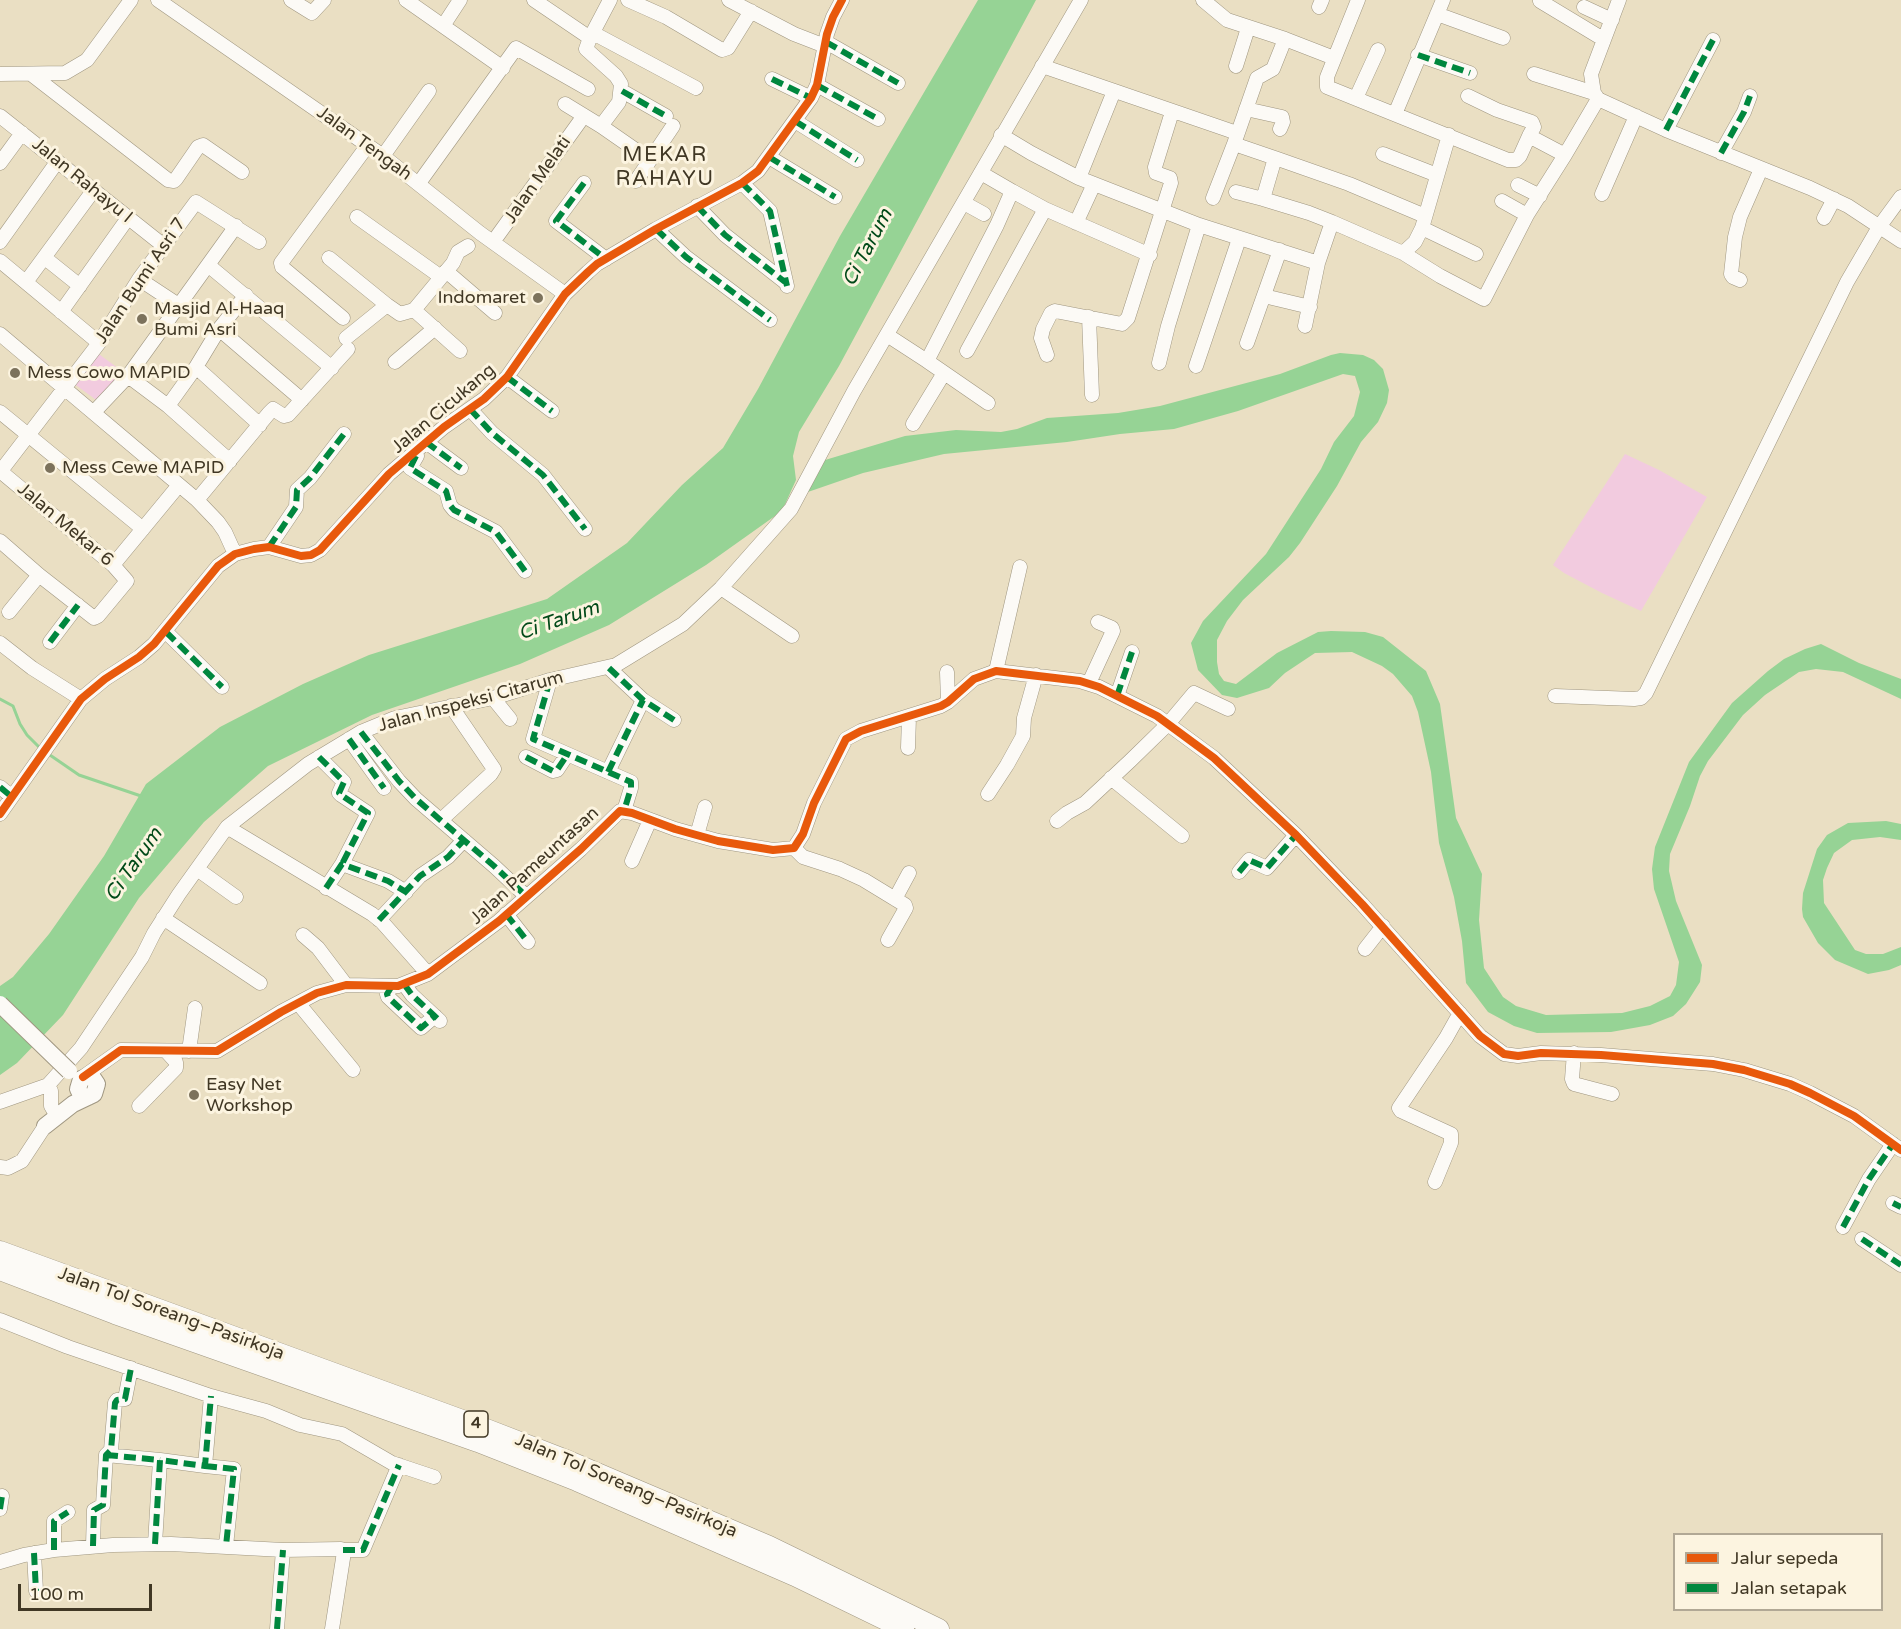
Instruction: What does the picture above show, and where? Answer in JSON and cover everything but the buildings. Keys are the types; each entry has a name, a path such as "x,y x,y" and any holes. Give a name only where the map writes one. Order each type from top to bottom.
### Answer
{"highway":[{"name":"Jalan Tol Soreang–Pasirkoja","path":"0,1251 564,1459 769,1546 939,1629"},
{"name":"Jalan Tol Soreang–Pasirkoja","path":"0,1270 116,1314 456,1434 577,1481 785,1572 904,1629"}],"main road":[{"path":"0,1004 81,1082 52,1117"}],"street":[{"path":"78,65 81,55 121,0"},
{"path":"53,91 65,73 87,60 131,0"},
{"name":"Jalan Tengah","path":"158,0 368,145 480,233 565,294"},
{"path":"291,0 312,14 324,0"},
{"path":"406,0 503,68"},
{"path":"443,26 460,0"},
{"path":"534,0 591,35 696,88"},
{"path":"602,126 620,102 621,84 616,76 586,51 591,35 610,0"},
{"path":"628,0 666,17 722,50 728,48 751,11"},
{"path":"729,0 794,34 825,44 898,83"},
{"name":"Jalan Cicukang","path":"0,814 81,699 105,679 139,657 165,632 218,566 235,554 269,547 301,556 311,555 320,550 389,474 507,377 565,294 588,272 656,229 752,176 769,157 814,92 833,17 842,0"},
{"name":"Jalan Inspeksi Citarum","path":"0,1102 48,1085 81,1048 142,957 163,918 227,827 250,807 319,757 355,735 395,718 492,698 550,680 609,668 627,660 683,624 721,588 794,504 830,435 1001,135 1081,0"},
{"path":"1203,0 1219,5 1227,20 1334,58"},
{"path":"1358,0 1327,77 1327,87 1513,160 1520,156 1534,127 1533,122 1497,110 1468,96"},
{"path":"1395,114 1443,0"},
{"path":"1236,192 1332,222 1403,253 1484,299 1527,215 1565,156 1596,96 1591,74 1619,0"},
{"path":"1540,1 1603,39"},
{"path":"1584,7 1612,20"},
{"path":"1437,14 1503,38"},
{"path":"1236,66 1248,28"},
{"path":"1213,198 1257,78 1273,69 1285,39"},
{"path":"1666,130 1713,40"},
{"path":"419,183 516,48 588,89"},
{"path":"1356,98 1378,50"},
{"path":"1418,56 1470,73"},
{"path":"1042,66 1172,112 1275,158 1349,184 1423,222 1476,254"},
{"path":"0,74 65,73"},
{"path":"31,74 168,180 174,181 198,147 203,145 242,172"},
{"path":"1534,74 1596,96 1666,130 1795,181 1853,209 1901,241"},
{"path":"772,79 814,92 878,119"},
{"path":"383,156 429,91"},
{"path":"622,91 670,121 650,160 636,181"},
{"path":"1080,178 1114,91"},
{"path":"1721,153 1744,112 1750,96"},
{"name":"Jalan Melati","path":"565,104 583,117 602,126 650,160"},
{"path":"1246,109 1282,117 1283,122 1280,129"},
{"path":"1047,355 1041,338 1043,329 1055,311 1116,323 1125,322 1128,318 1164,211 1171,180 1156,173 1155,167 1172,112"},
{"name":"Jalan Rahayu I","path":"0,116 164,246"},
{"path":"1602,194 1636,116"},
{"name":"Jalan Melati","path":"493,242 583,117"},
{"path":"795,121 857,159"},
{"path":"0,163 22,133"},
{"path":"1001,135 1041,159 1094,184 1199,225 1318,263"},
{"path":"1403,253 1415,242 1423,222 1449,135"},
{"path":"1529,136 1565,156"},
{"path":"343,318 282,267 281,263 368,145"},
{"path":"1383,154 1437,175"},
{"path":"769,157 835,197"},
{"path":"1263,200 1275,158"},
{"path":"0,242 57,162"},
{"path":"1740,280 1731,274 1735,237 1740,217 1761,169"},
{"path":"981,173 1045,209 1150,255"},
{"path":"584,183 556,221 606,259"},
{"path":"697,206 725,235 786,284 770,211 742,183"},
{"path":"1076,223 1094,184"},
{"path":"1518,185 1540,196"},
{"path":"927,361 997,225 1012,190"},
{"path":"26,282 93,191"},
{"path":"1555,696 1634,699 1641,698 1646,693 1847,282 1901,196"},
{"path":"1824,219 1834,199"},
{"path":"1502,201 1527,215"},
{"name":"Jalan Bumi Asri 7","path":"0,471 99,343 140,279 195,204 200,202 236,226"},
{"path":"964,203 984,214"},
{"path":"967,351 999,280 1045,209"},
{"path":"357,217 446,271 495,314"},
{"path":"61,312 128,218"},
{"path":"1305,326 1318,263 1332,222"},
{"path":"1159,363 1199,225"},
{"path":"94,412 128,376 236,226 259,242"},
{"path":"656,229 686,257 770,320"},
{"path":"329,258 400,314 414,310 480,233"},
{"path":"1196,366 1239,239"},
{"path":"1247,343 1280,250"},
{"path":"45,258 81,286"},
{"path":"0,261 99,343"},
{"path":"208,266 332,368"},
{"path":"140,279 180,306"},
{"path":"168,406 219,329 246,295"},
{"path":"1264,296 1310,307"},
{"path":"196,500 273,410 284,416 288,415 332,368 347,344 387,305"},
{"path":"414,310 460,351"},
{"path":"1089,317 1092,395"},
{"path":"395,362 435,328"},
{"path":"219,329 302,400"},
{"path":"0,334 196,500 218,522 235,554"},
{"path":"887,335 988,403"},
{"path":"195,368 260,425"},
{"path":"913,424 944,373"},
{"path":"128,376 168,406 230,461"},
{"path":"507,377 552,411"},
{"path":"470,409 492,433 543,475 585,529"},
{"path":"0,412 143,529"},
{"path":"269,547 296,507 297,490 310,478 344,434"},
{"path":"461,468 421,446 410,468 443,488 454,510 496,532 525,571"},
{"name":"Jalan Mekar 6","path":"0,471 113,566 127,581 94,618 78,605"},
{"path":"113,566 178,485"},
{"path":"2,548 78,605 50,642"},
{"path":"996,671 1020,567"},
{"path":"9,612 39,575"},
{"path":"721,588 792,636"},
{"path":"1089,683 1113,631 1112,628 1098,622"},
{"path":"165,632 222,687"},
{"path":"0,643 32,668 81,699"},
{"path":"1117,696 1131,652"},
{"path":"609,668 643,700 674,720"},
{"path":"888,940 906,908 864,880 840,869 803,857 794,848 803,834 814,802 846,739 861,731 909,717 948,702 980,675 996,671 1089,683 1138,705 1214,758 1296,836 1383,926 1480,1036 1509,1055 1574,1053 1713,1064 1758,1074 1790,1083 1854,1116 1897,1147 1869,1179 1843,1227"},
{"path":"947,672 948,702"},
{"path":"988,794 1023,736 1024,718 1036,675"},
{"path":"550,680 533,739 631,782 624,811"},
{"path":"1057,821 1085,803 1168,724 1194,693 1228,709"},
{"path":"492,698 510,719"},
{"path":"608,772 643,700"},
{"path":"441,820 494,770 451,705"},
{"path":"908,748 909,717"},
{"path":"355,735 384,788"},
{"path":"355,735 416,799 526,896"},
{"path":"526,757 553,771 557,770 567,755"},
{"path":"319,757 344,782 339,793 368,813 342,864 326,888"},
{"path":"1111,778 1182,836"},
{"path":"0,787 12,797"},
{"path":"697,836 705,807"},
{"name":"Jalan Pameuntasan","path":"81,1082 121,1050 217,1051 245,1032 317,993 346,985 398,985 428,974 506,914 581,849 620,811 718,841 773,850 794,848"},
{"path":"632,861 650,820"},
{"path":"227,827 379,920 428,974"},
{"path":"1239,872 1250,860 1267,868 1296,836"},
{"path":"379,920 427,871 450,855 464,840"},
{"path":"342,864 388,881 406,892"},
{"path":"197,869 236,897"},
{"path":"895,899 909,873"},
{"path":"506,914 528,942"},
{"path":"163,918 260,983"},
{"path":"1365,949 1383,926"},
{"path":"303,935 318,948 346,985"},
{"path":"398,985 412,995 438,1018 421,1028 388,997 387,994 398,985"},
{"path":"298,1003 353,1070"},
{"path":"189,1051 195,1008"},
{"path":"1435,1182 1451,1143 1451,1134 1399,1108 1460,1013"},
{"path":"139,1106 176,1068 176,1062 168,1052"},
{"path":"1574,1053 1572,1079 1574,1084 1612,1094"},
{"path":"0,1167 8,1168 22,1161 52,1117 51,1091 48,1085"},
{"path":"1862,1239 1901,1265"},
{"path":"0,1320 68,1347 266,1411 300,1425 342,1434 399,1465 434,1477"},
{"path":"93,1546 94,1510 103,1505 106,1455 111,1450 115,1403 117,1400 125,1399 131,1368"},
{"path":"205,1466 212,1395"},
{"path":"106,1455 234,1469 226,1546"},
{"path":"155,1544 160,1460"},
{"path":"0,1562 34,1553 93,1546 155,1544 283,1550 363,1550 399,1465"},
{"path":"54,1550 53,1522 68,1512"},
{"path":"277,1629 283,1550"},
{"path":"332,1629 339,1594 343,1550"},
{"path":"34,1553 36,1591"}],"shaded area":[{"path":"96,352 122,371 99,402 73,383"},
{"path":"1625,454 1707,497 1641,611 1602,593 1553,565"}],"water":[{"name":"Ci Tarum","path":"978,0 1036,0 839,366 799,432 793,456 796,480 782,511 706,565 609,625 520,664 372,715 268,766 204,822 139,898 63,1015 17,1063 0,1075 0,986 13,977 49,934 104,856 146,784 220,727 303,684 369,655 547,599 627,543 682,485 723,448 758,389 840,236"},
{"path":"1340,353 1363,355 1374,360 1383,369 1389,390 1387,403 1378,422 1361,442 1337,486 1300,543 1289,557 1243,600 1227,621 1217,640 1219,674 1224,681 1236,684 1277,653 1318,632 1331,631 1365,632 1383,637 1426,671 1440,704 1456,818 1482,874 1479,920 1484,968 1503,997 1516,1006 1546,1015 1622,1013 1650,1006 1670,996 1676,985 1679,962 1654,889 1652,869 1655,847 1689,762 1732,703 1768,671 1784,659 1821,644 1859,663 1901,679 1901,699 1843,672 1816,669 1799,672 1765,695 1743,715 1708,761 1670,854 1669,871 1676,901 1702,965 1700,982 1686,1004 1673,1016 1650,1025 1611,1032 1537,1033 1514,1026 1488,1012 1466,983 1462,941 1454,897 1439,843 1431,772 1418,712 1412,696 1393,674 1382,666 1352,652 1315,653 1285,673 1269,688 1237,698 1222,695 1198,670 1191,643 1203,621 1266,554 1321,469 1334,442 1354,416 1360,392 1355,376 1343,374 1238,411 1174,429 944,454 863,473 805,493 825,460 905,436 956,430 1001,432 1047,418 1118,413 1160,406 1280,374"},
{"path":"1886,821 1901,824 1901,840 1880,837 1852,840 1834,853 1823,880 1824,903 1855,950 1866,954 1883,954 1901,947 1901,965 1868,974 1835,960 1818,943 1803,917 1803,893 1817,849 1827,835 1848,823"}],"waterway":[{"path":"0,699 13,706 27,735 41,749"},
{"path":"47,753 79,775 141,796"}],"marked path":[{"path":"1666,130 1713,40"},
{"path":"826,42 898,83"},
{"path":"1418,55 1470,73"},
{"path":"772,79 811,98"},
{"path":"817,85 878,119"},
{"path":"622,91 666,116"},
{"path":"1721,153 1744,112 1750,96"},
{"path":"795,121 857,160"},
{"path":"769,157 835,197"},
{"path":"584,183 556,221 606,259"},
{"path":"742,183 770,211 787,286"},
{"path":"697,206 725,235 785,282"},
{"path":"656,229 686,257 770,320"},
{"path":"507,377 552,411"},
{"path":"470,409 492,433 543,475 585,529"},
{"path":"269,547 296,507 297,490 310,478 344,434"},
{"path":"426,442 461,468"},
{"path":"416,456 410,468 446,491 454,510 496,532 525,571"},
{"path":"50,642 78,605"},
{"path":"166,632 222,687"},
{"path":"1117,696 1132,652"},
{"path":"609,668 643,700 674,720"},
{"path":"550,680 533,739 631,782 624,811"},
{"path":"608,772 643,700"},
{"path":"361,732 416,799 526,896"},
{"path":"349,739 384,788"},
{"path":"526,757 553,771 557,770 567,755"},
{"path":"319,757 344,782 339,793 368,813 342,864"},
{"path":"0,787 12,797"},
{"path":"1239,872 1249,860 1267,868 1296,835"},
{"path":"379,920 420,876 448,857 464,840"},
{"path":"326,888 342,864 388,881 406,892"},
{"path":"506,914 528,942"},
{"path":"404,984 412,995 440,1021"},
{"path":"392,986 387,994 388,997 421,1028 435,1016"},
{"path":"1843,1227 1869,1179 1893,1144"},
{"path":"1893,1203 1901,1207"},
{"path":"1862,1239 1901,1265"},
{"path":"93,1546 94,1510 103,1505 106,1455 111,1450 115,1403 117,1400 125,1399 131,1368"},
{"path":"155,1544 160,1460 205,1466 211,1396"},
{"path":"106,1455 160,1460"},
{"path":"343,1550 363,1550 399,1465"},
{"path":"205,1466 234,1469 226,1546"},
{"path":"0,1509 2,1496"},
{"path":"54,1550 54,1521 68,1512"},
{"path":"277,1629 283,1550"},
{"path":"34,1553 36,1591"}],"cycle path":[{"path":"0,814 81,699 154,644 218,566 235,554 254,549 269,547 301,556 311,555 320,550 389,474 444,427 484,399 507,377 565,294 597,264 742,183 758,171 811,98 817,85 827,34 842,0"},
{"path":"83,1077 121,1050 217,1051 317,993 346,985 398,986 428,974 499,921 581,849 620,811 718,841 773,850 794,848 803,834 814,803 846,739 861,731 941,706 974,679 996,671 1080,681 1099,687 1157,716 1214,758 1296,835 1362,904 1480,1036 1504,1054 1518,1056 1541,1053 1601,1055 1713,1064 1744,1070 1790,1084 1810,1093 1854,1116 1901,1150"}],"place":[{"name":"Indomaret","path":"538,298"},
{"name":"Masjid Al-Haaq Bumi Asri","path":"142,319"},
{"name":"Mess Cowo MAPID","path":"15,373"},
{"name":"Mess Cewe MAPID","path":"50,468"},
{"name":"Easy Net Workshop","path":"194,1095"}],"district":[{"name":"MEKAR RAHAYU","path":"665,167"}]}
